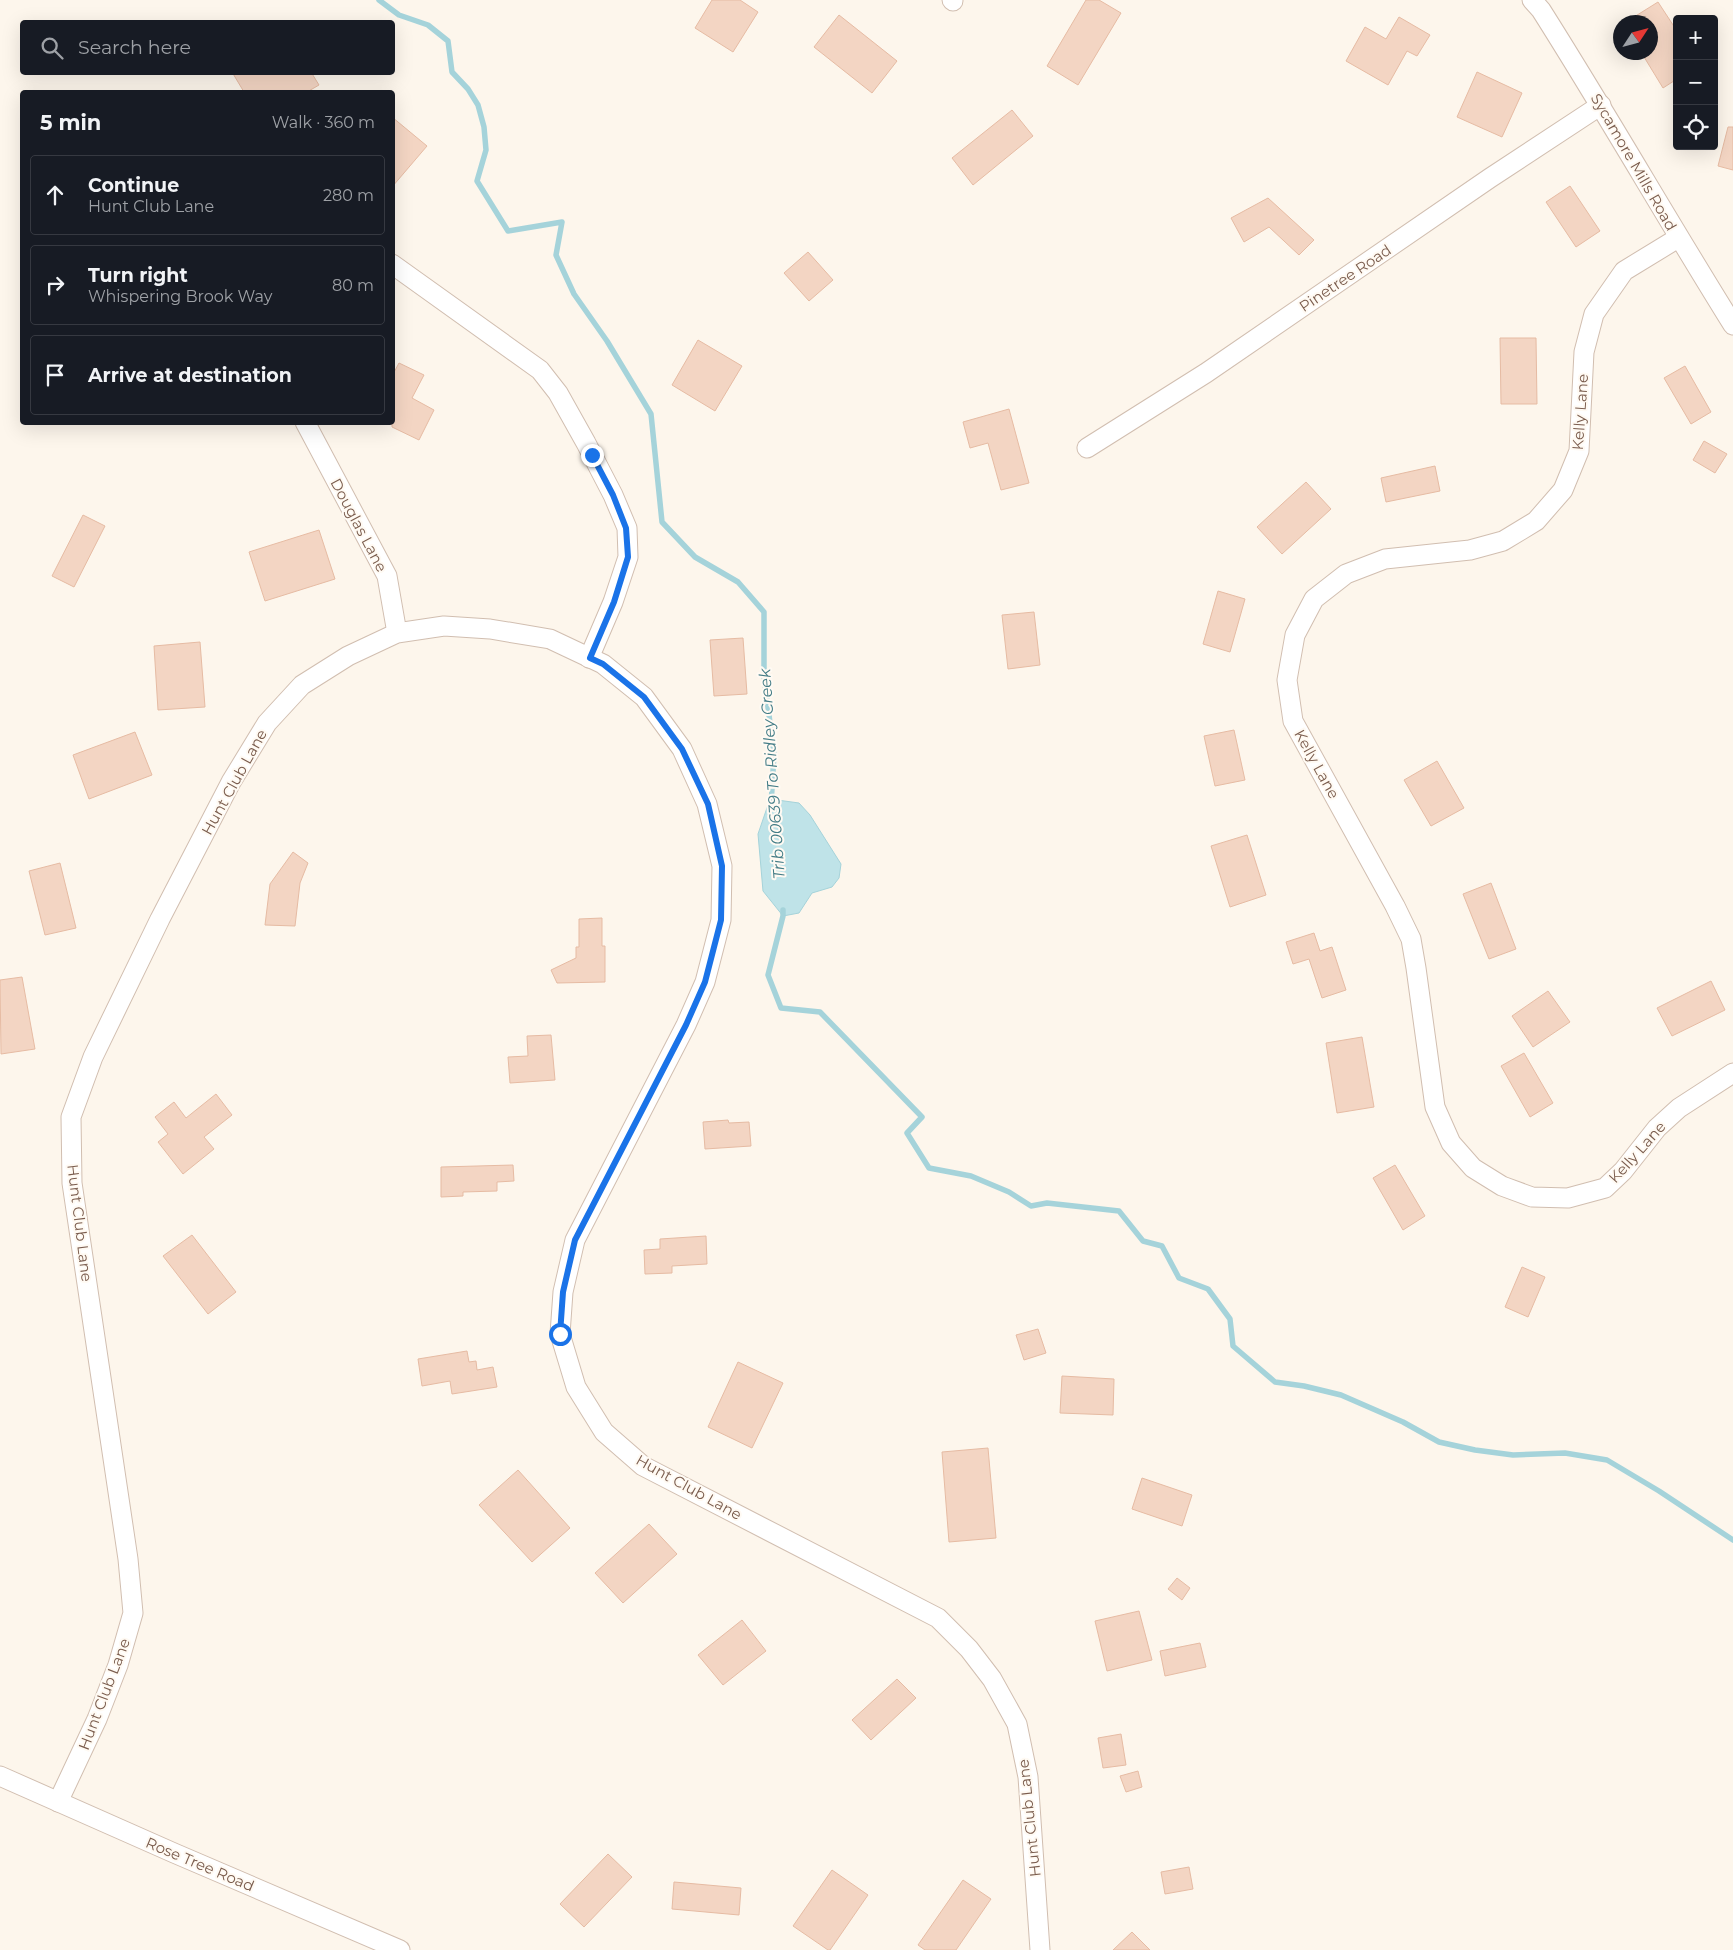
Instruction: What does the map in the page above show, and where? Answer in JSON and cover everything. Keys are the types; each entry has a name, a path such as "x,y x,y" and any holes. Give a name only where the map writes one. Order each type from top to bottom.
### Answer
{"street":[{"name":"Sycamore Mills Road","path":"1532,0 1541,10 1601,105 1678,238 1733,325"},
{"name":"Pinetree Road","path":"1087,448 1206,372 1481,184 1601,105"},
{"name":"Kelly Lane","path":"1678,238 1624,271 1594,314 1584,352 1579,451 1563,490 1536,521 1503,541 1470,550 1385,559 1346,574 1314,599 1294,636 1287,680 1293,721 1395,906 1410,939 1416,968 1435,1107 1450,1143 1473,1168 1502,1186 1532,1197 1568,1198 1605,1188 1623,1171 1657,1128 1679,1108 1733,1073"},
{"path":"395,266 540,370 558,393 609,487 626,528 628,557 614,602 590,658"},
{"name":"Douglas Lane","path":"307,425 387,576 397,633"},
{"name":"Hunt Club Lane","path":"58,1802 97,1719 118,1665 133,1613 127,1549 72,1183 71,1117 93,1057 160,919 231,782 267,724 302,686 348,656 397,633 444,626 490,629 550,639 603,664 644,697 682,749 708,804 722,866 721,920 705,982 686,1025 575,1240 563,1292 560,1334 576,1387 604,1432 643,1466 938,1618 969,1650 992,1679 1017,1724 1028,1777 1040,1950"},
{"name":"Rose Tree Road","path":"0,1776 400,1950"}],"water":[{"path":"770,799 799,803 810,815 841,864 839,878 832,887 812,893 799,913 783,916 763,891 758,834"}],"building":[{"path":"712,0 740,0 758,12 733,52 695,28"},
{"path":"1086,0 1099,0 1121,13 1078,85 1047,66"},
{"path":"1658,2 1673,25 1673,82 1663,88 1646,60 1658,60 1658,15 1637,15"},
{"path":"839,15 897,61 872,93 814,47"},
{"path":"1399,17 1430,35 1417,56 1407,51 1388,85 1346,61 1365,27 1386,39"},
{"path":"1477,72 1522,93 1502,137 1457,117"},
{"path":"234,75 313,75 319,85 310,90 243,90"},
{"path":"1012,110 1033,136 973,185 952,158"},
{"path":"395,119 427,146 395,183"},
{"path":"1728,127 1733,127 1733,170 1718,166"},
{"path":"1570,186 1600,231 1576,247 1546,202"},
{"path":"1268,198 1314,240 1299,255 1269,227 1244,242 1231,218"},
{"path":"808,252 833,280 809,301 784,273"},
{"path":"1500,338 1536,338 1537,404 1501,404"},
{"path":"698,340 742,366 715,411 672,385"},
{"path":"399,363 424,375 412,398 434,410 419,440 392,427 392,425 395,425 395,370"},
{"path":"1685,366 1711,412 1691,424 1664,378"},
{"path":"1009,409 1029,483 1001,490 988,443 970,448 963,422"},
{"path":"1704,441 1727,454 1715,473 1693,460"},
{"path":"1435,466 1440,491 1386,502 1381,478"},
{"path":"1306,482 1331,509 1282,554 1257,527"},
{"path":"83,515 105,526 74,587 52,576"},
{"path":"319,530 335,579 265,601 249,552"},
{"path":"1218,591 1245,599 1230,652 1203,644"},
{"path":"1034,612 1040,665 1008,669 1002,615"},
{"path":"743,638 747,694 714,696 710,640"},
{"path":"200,642 205,707 158,710 154,646"},
{"path":"1234,730 1245,780 1215,786 1204,736"},
{"path":"135,732 152,775 89,799 73,755"},
{"path":"1437,761 1464,808 1431,826 1404,780"},
{"path":"1247,835 1266,895 1230,907 1211,846"},
{"path":"293,852 308,863 300,883 295,926 265,925 270,884"},
{"path":"60,863 76,928 45,935 29,871"},
{"path":"1491,883 1516,949 1489,959 1463,894"},
{"path":"602,918 602,946 605,946 605,982 557,983 551,970 576,958 576,947 579,947 579,919"},
{"path":"1314,933 1320,951 1332,947 1346,990 1322,998 1309,959 1293,964 1286,942"},
{"path":"22,977 35,1049 1,1054 0,980"},
{"path":"1711,981 1725,1010 1672,1036 1657,1008"},
{"path":"1548,991 1570,1022 1533,1047 1512,1016"},
{"path":"551,1035 555,1080 510,1083 508,1057 528,1056 527,1036"},
{"path":"1362,1037 1374,1107 1337,1113 1326,1043"},
{"path":"1524,1053 1553,1103 1530,1117 1501,1066"},
{"path":"216,1094 232,1115 204,1137 214,1149 183,1174 158,1142 168,1134 155,1117 174,1102 186,1118"},
{"path":"728,1120 729,1123 749,1122 751,1146 705,1149 703,1122"},
{"path":"513,1165 514,1181 497,1182 497,1191 463,1192 463,1196 441,1197 441,1167"},
{"path":"1395,1165 1425,1216 1403,1230 1373,1178"},
{"path":"192,1235 236,1292 208,1314 163,1256"},
{"path":"706,1236 707,1264 672,1266 672,1273 645,1274 644,1250 660,1249 660,1239"},
{"path":"1522,1267 1545,1277 1528,1317 1505,1307"},
{"path":"1038,1329 1046,1353 1024,1360 1016,1335"},
{"path":"467,1351 469,1362 476,1361 477,1370 493,1367 497,1387 452,1394 450,1381 422,1386 418,1359"},
{"path":"738,1362 783,1383 752,1448 708,1427"},
{"path":"1062,1376 1114,1379 1113,1415 1060,1413"},
{"path":"988,1448 996,1538 949,1542 942,1452"},
{"path":"518,1470 570,1528 532,1562 479,1505"},
{"path":"1142,1478 1192,1495 1182,1526 1132,1509"},
{"path":"649,1524 677,1554 623,1603 595,1573"},
{"path":"1177,1578 1190,1588 1182,1600 1168,1589"},
{"path":"1139,1611 1152,1660 1107,1671 1095,1621"},
{"path":"742,1620 766,1651 723,1685 698,1655"},
{"path":"1200,1643 1206,1667 1165,1676 1160,1651"},
{"path":"897,1679 916,1698 871,1740 852,1720"},
{"path":"1121,1734 1126,1765 1103,1768 1098,1738"},
{"path":"1138,1771 1142,1787 1126,1792 1120,1776"},
{"path":"608,1854 632,1877 584,1927 560,1904"},
{"path":"1189,1867 1193,1889 1165,1894 1161,1872"},
{"path":"832,1870 868,1895 830,1950 828,1950 793,1926"},
{"path":"963,1880 991,1899 956,1950 925,1950 918,1945"},
{"path":"674,1882 741,1888 739,1915 672,1909"},
{"path":"1132,1932 1150,1950 1113,1950"}],"waterway":[{"name":"Trib 00639 To Ridley Creek","path":"379,0 399,15 428,25 448,41 452,72 468,89 478,105 484,127 486,150 477,181 508,231 562,222 556,255 574,294 607,341 651,414 662,522 695,557 738,582 764,612 764,676 774,754 771,806"},
{"name":"Trib 00639 To Ridley Creek","path":"783,910 768,975 781,1008 820,1012 922,1117 907,1133 929,1168 971,1176 1009,1192 1031,1206 1047,1203 1119,1211 1143,1241 1162,1246 1179,1278 1208,1289 1230,1319 1233,1346 1275,1382 1304,1386 1341,1395 1403,1422 1439,1442 1475,1450 1513,1455 1565,1453 1607,1460 1659,1491 1733,1540"}],"route":[{"path":"560,1334 563,1292 575,1240 686,1025 705,982 721,920 722,866 708,804 682,749 644,697 603,664 590,658 614,602 628,557 626,528 613,495 592,455"}]}
